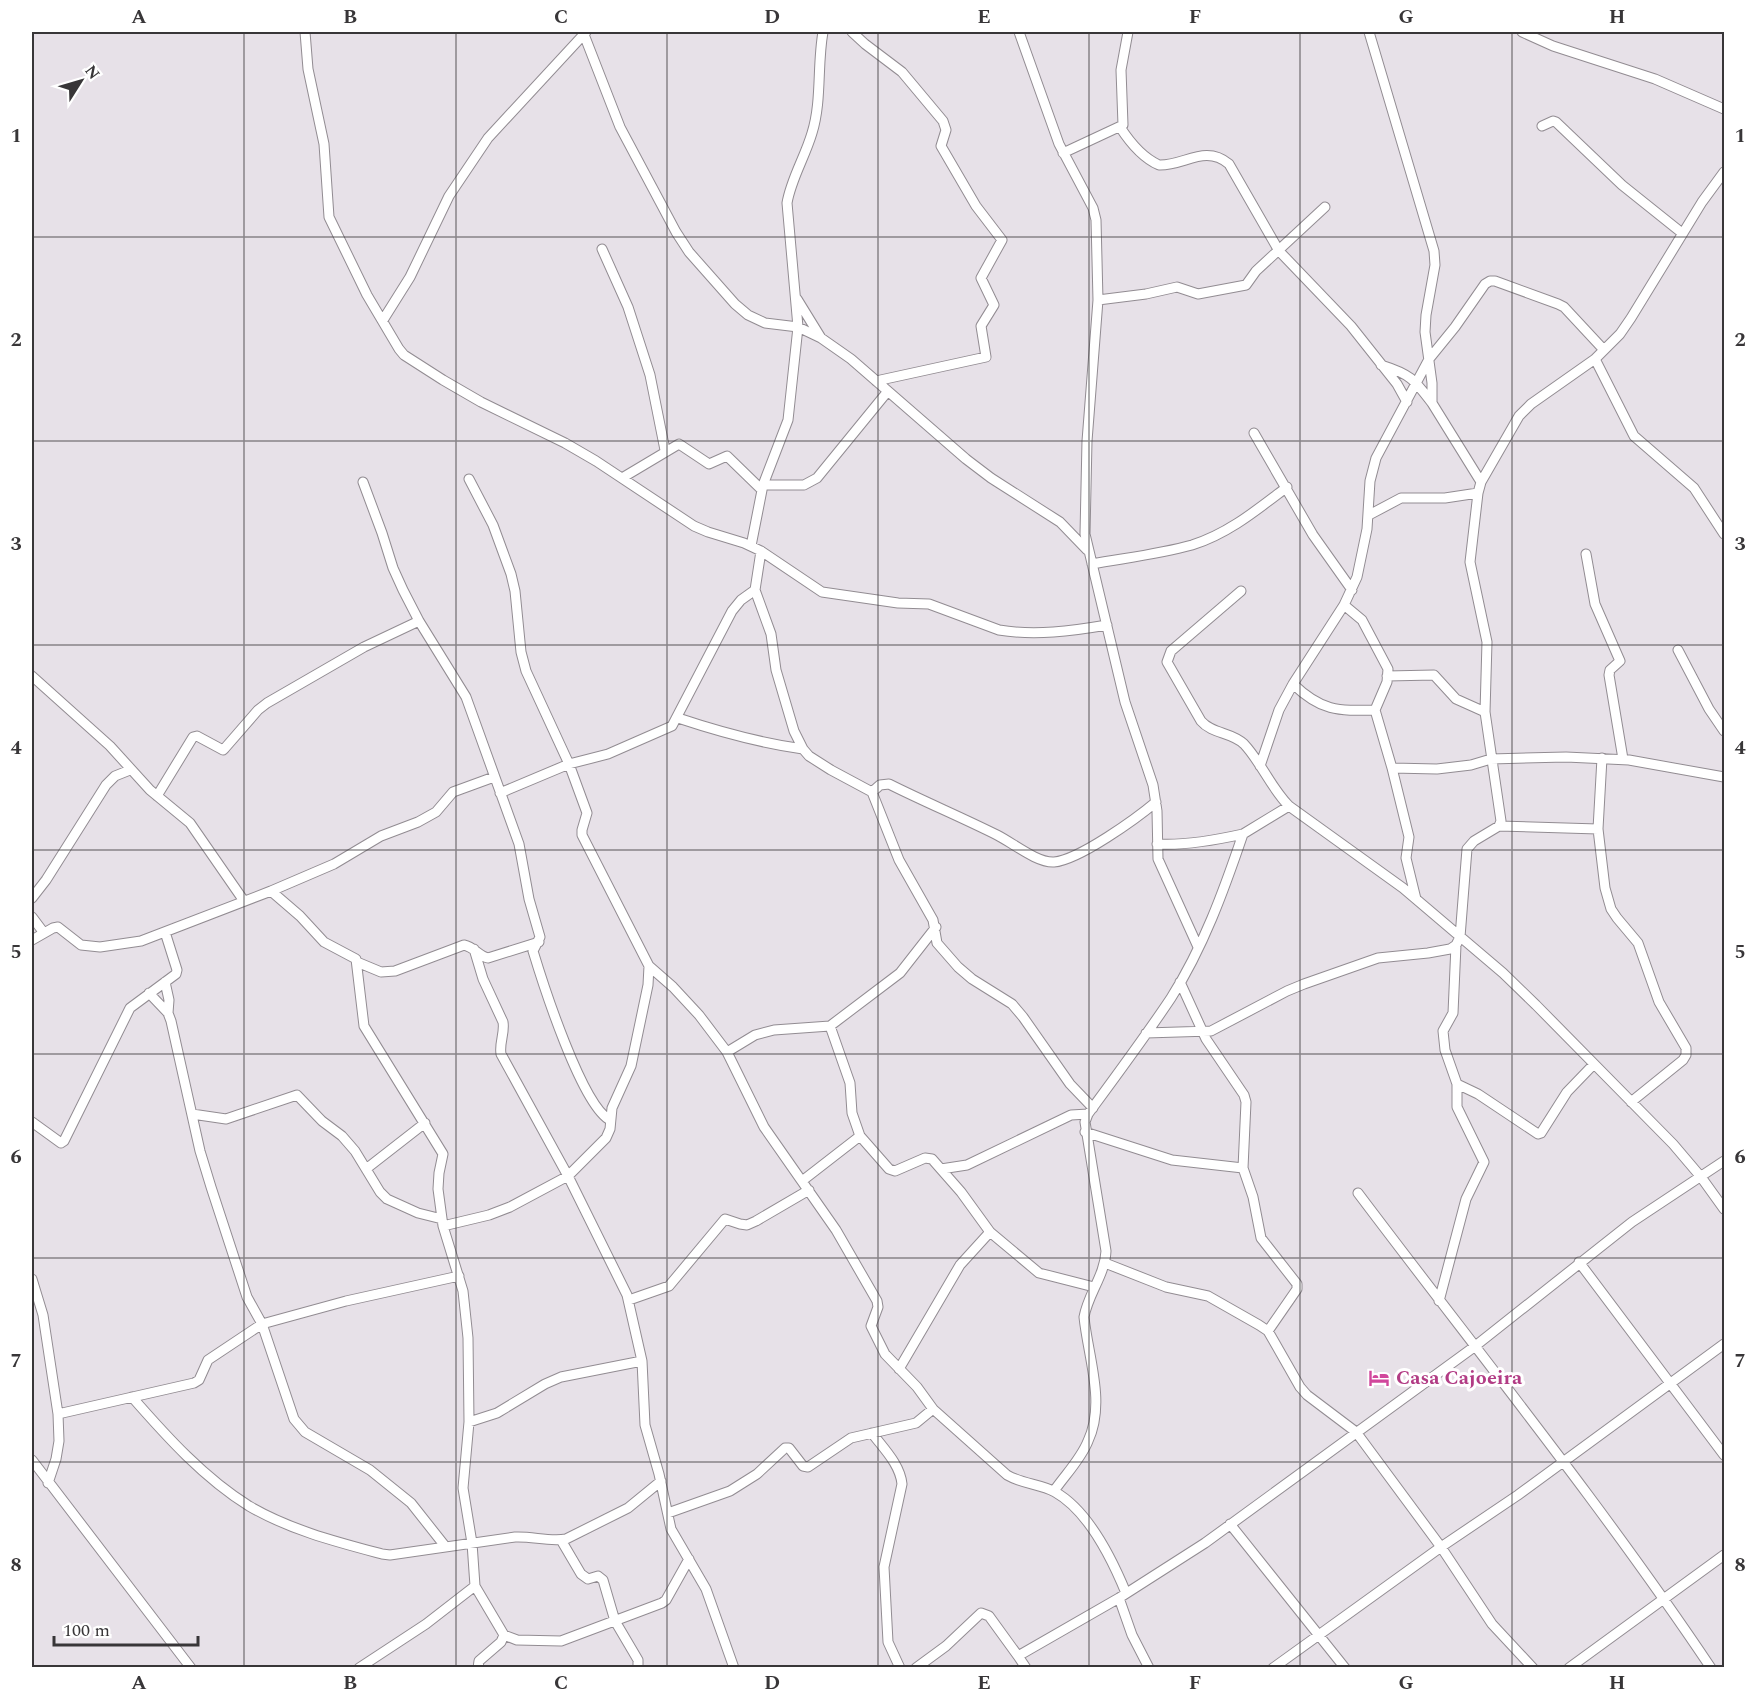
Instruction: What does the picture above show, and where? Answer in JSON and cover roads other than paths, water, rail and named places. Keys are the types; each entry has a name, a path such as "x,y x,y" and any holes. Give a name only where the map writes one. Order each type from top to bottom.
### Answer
{"street":[{"path":"305,32 308,69 324,144 329,218 340,237 351,266 404,355 453,386 565,443 694,526 761,551 822,592 898,603 929,604 1010,632 1062,632 1107,625"},
{"path":"383,320 410,277 449,196 488,138 584,32 620,127 676,232 689,252 735,304 748,315 765,323 798,327 821,338 991,478 1060,522 1089,552"},
{"path":"751,546 763,488 788,420 798,327 787,203 789,191 812,134 823,32"},
{"path":"852,32 902,72 943,121 946,130 941,146 976,206 1002,240 981,278 994,302 994,307 981,327 986,357 876,381"},
{"path":"1019,32 1063,153 1093,208 1096,220 1098,300 1087,441 1085,534 1125,702 1156,802 1158,859 1198,947"},
{"path":"1063,153 1123,124 1121,70 1128,32"},
{"path":"1369,32 1434,251 1433,285 1426,315 1425,332 1432,403"},
{"path":"1522,32 1553,46 1655,79 1725,109"},
{"path":"1542,126 1556,122 1622,185 1682,233"},
{"path":"1120,127 1130,141 1152,162 1159,165 1206,154 1229,164 1279,251 1342,316 1399,388 1407,402"},
{"path":"1499,826 1501,820 1485,712 1487,642 1470,562 1481,482 1519,416 1531,404 1596,359 1631,318 1682,233 1725,172"},
{"path":"1098,300 1146,294 1177,287 1198,294 1246,285 1256,271 1325,207"},
{"path":"602,249 628,308 650,375 665,450"},
{"path":"1260,766 1279,710 1352,590 1361,566 1370,515 1372,470 1429,359 1485,284 1490,281 1564,307 1604,350"},
{"path":"796,297 821,338"},
{"path":"1596,359 1634,436 1694,488 1725,534"},
{"path":"1381,365 1406,373 1417,383 1481,482"},
{"path":"622,478 665,450 679,444 709,464 728,456 763,488 804,485 817,478 888,391"},
{"path":"1254,433 1313,535 1352,590"},
{"path":"470,479 493,525 511,574 515,591 521,652 526,671 569,764 587,813 582,835 649,966 699,1015 727,1052 764,1127 836,1230 877,1301 878,1307 871,1326 885,1354 917,1387 933,1408 1007,1475 1015,1480 1054,1491 1077,1510 1097,1536 1110,1557 1123,1595 1132,1635 1149,1668"},
{"path":"363,483 393,568 419,621 466,698 519,844 529,899 540,937 533,951 556,1023 587,1091 600,1112 610,1120"},
{"path":"1092,564 1192,545 1244,519 1287,487"},
{"path":"1370,515 1401,498 1445,498 1478,493"},
{"path":"761,551 755,590 771,634 776,670 794,731 803,749 816,761 872,792 902,866 936,927 937,943 972,979 1012,1004 1090,1111"},
{"path":"1586,554 1595,604 1620,661 1608,675 1623,759"},
{"path":"500,793 569,764 608,754 668,729 678,718 732,611 741,600 755,590"},
{"path":"1241,591 1172,651 1167,662 1202,722 1207,727 1240,741 1289,806 1328,832 1416,899 1458,941 1536,1005 1673,1144 1725,1209"},
{"path":"1344,605 1362,620 1386,663 1387,676 1375,710 1409,837 1406,858 1416,899"},
{"path":"157,796 193,738 197,736 222,750 267,703 364,647 419,621"},
{"path":"1678,650 1709,709 1725,731"},
{"path":"1387,676 1434,675 1456,699 1485,712"},
{"path":"32,676 110,746 130,770 197,832 244,901"},
{"path":"1293,684 1314,702 1330,709 1375,710"},
{"path":"678,718 727,735 760,743 803,749"},
{"path":"1602,758 1598,829 1605,888 1611,909 1638,943 1659,1002 1686,1048 1683,1060 1631,1102"},
{"path":"1392,768 1437,769 1471,765 1491,759 1602,758 1623,759 1725,777"},
{"path":"32,898 106,785 115,776 130,770"},
{"path":"32,940 58,927 77,943 100,947 134,943 271,891 334,864 381,836 418,822 436,812 453,792 494,777"},
{"path":"872,792 880,785 889,784 997,835 1045,862 1063,860 1088,848 1133,821 1156,802"},
{"path":"1156,844 1220,839 1243,834 1289,806"},
{"path":"1439,1301 1466,1199 1484,1162 1457,1107 1457,1084 1444,1050 1443,1031 1453,1013 1453,978 1467,849 1474,841 1499,826 1598,829"},
{"path":"1054,1491 1088,1443 1095,1423 1097,1403 1084,1317 1086,1306 1105,1263 1105,1239 1085,1122 1090,1111 1180,982 1224,888 1243,834"},
{"path":"271,891 300,916 324,942 354,957 357,962 364,1026 443,1154 438,1189 443,1222 459,1276 468,1338 469,1422 463,1488 472,1543 475,1586 504,1635 517,1640 561,1641 615,1621 666,1600 689,1559"},
{"path":"32,917 44,933"},
{"path":"727,1052 755,1035 774,1030 830,1026 900,973 936,927"},
{"path":"32,1122 61,1143 64,1141 130,1008 176,974 177,970 165,932"},
{"path":"1146,1033 1203,1032 1217,1028 1287,991 1378,958 1450,949 1458,941"},
{"path":"357,962 386,973 464,945 488,958 539,942"},
{"path":"474,949 483,979 503,1022 501,1054 568,1176 629,1300 642,1361 645,1425 668,1513 675,1537 706,1589 734,1668"},
{"path":"192,1114 226,1119 297,1095 322,1121 342,1136 387,1199 443,1222 489,1215 510,1208 568,1176 606,1138 610,1130 612,1108 631,1066 648,985 649,966"},
{"path":"648,985 660,976"},
{"path":"165,982 169,1000 168,1013 211,1187 247,1296 262,1324 294,1419 299,1426 370,1470 411,1503 445,1546"},
{"path":"1180,982 1210,1046 1239,1087 1246,1102 1243,1168 1253,1197 1261,1238 1297,1284 1297,1289 1268,1331"},
{"path":"149,993 168,1013"},
{"path":"830,1026 850,1083 852,1113 860,1136 891,1171 929,1158 961,1192 990,1232 1039,1273 1094,1287"},
{"path":"1457,1084 1478,1094 1538,1134 1541,1133 1567,1092 1594,1064"},
{"path":"941,1169 967,1165 1071,1115 1090,1111"},
{"path":"366,1168 424,1123"},
{"path":"1085,1132 1172,1160 1243,1168"},
{"path":"802,1181 860,1136"},
{"path":"1018,1656 1123,1595 1205,1543 1474,1347 1632,1222 1725,1161"},
{"path":"629,1300 669,1286 724,1219 747,1225 809,1190"},
{"path":"1358,1193 1564,1462 1665,1599 1711,1668"},
{"path":"899,1369 960,1266 990,1232"},
{"path":"1579,1262 1725,1455"},
{"path":"1105,1263 1166,1287 1208,1296 1268,1331 1307,1395 1356,1432 1441,1547 1492,1624 1533,1668"},
{"path":"58,1414 194,1383 199,1380 208,1360 262,1324 346,1301 459,1276"},
{"path":"32,1279 43,1315 58,1414 59,1441 56,1460 48,1483"},
{"path":"1273,1668 1564,1462 1670,1382 1725,1344"},
{"path":"469,1422 497,1413 561,1377 642,1361"},
{"path":"132,1397 163,1432 216,1482 251,1507 293,1527 382,1554 390,1555 528,1536 561,1540 615,1516 661,1481"},
{"path":"668,1513 730,1491 757,1474 785,1448 789,1448 803,1466 808,1467 851,1438 916,1423 933,1408"},
{"path":"872,1433 897,1468 902,1484 884,1567 888,1642 900,1668"},
{"path":"32,1460 191,1668"},
{"path":"1230,1524 1345,1668"},
{"path":"561,1540 581,1574 588,1579 598,1576 603,1580 615,1621 638,1660 638,1668"},
{"path":"1569,1668 1725,1555"},
{"path":"359,1668 426,1624 475,1586"},
{"path":"916,1668 945,1646 981,1613 988,1616 1026,1668"},
{"path":"478,1668 478,1662 501,1642 504,1635"}],"place":[{"name":"Casa Cajoeira","path":"1379,1378"}]}
